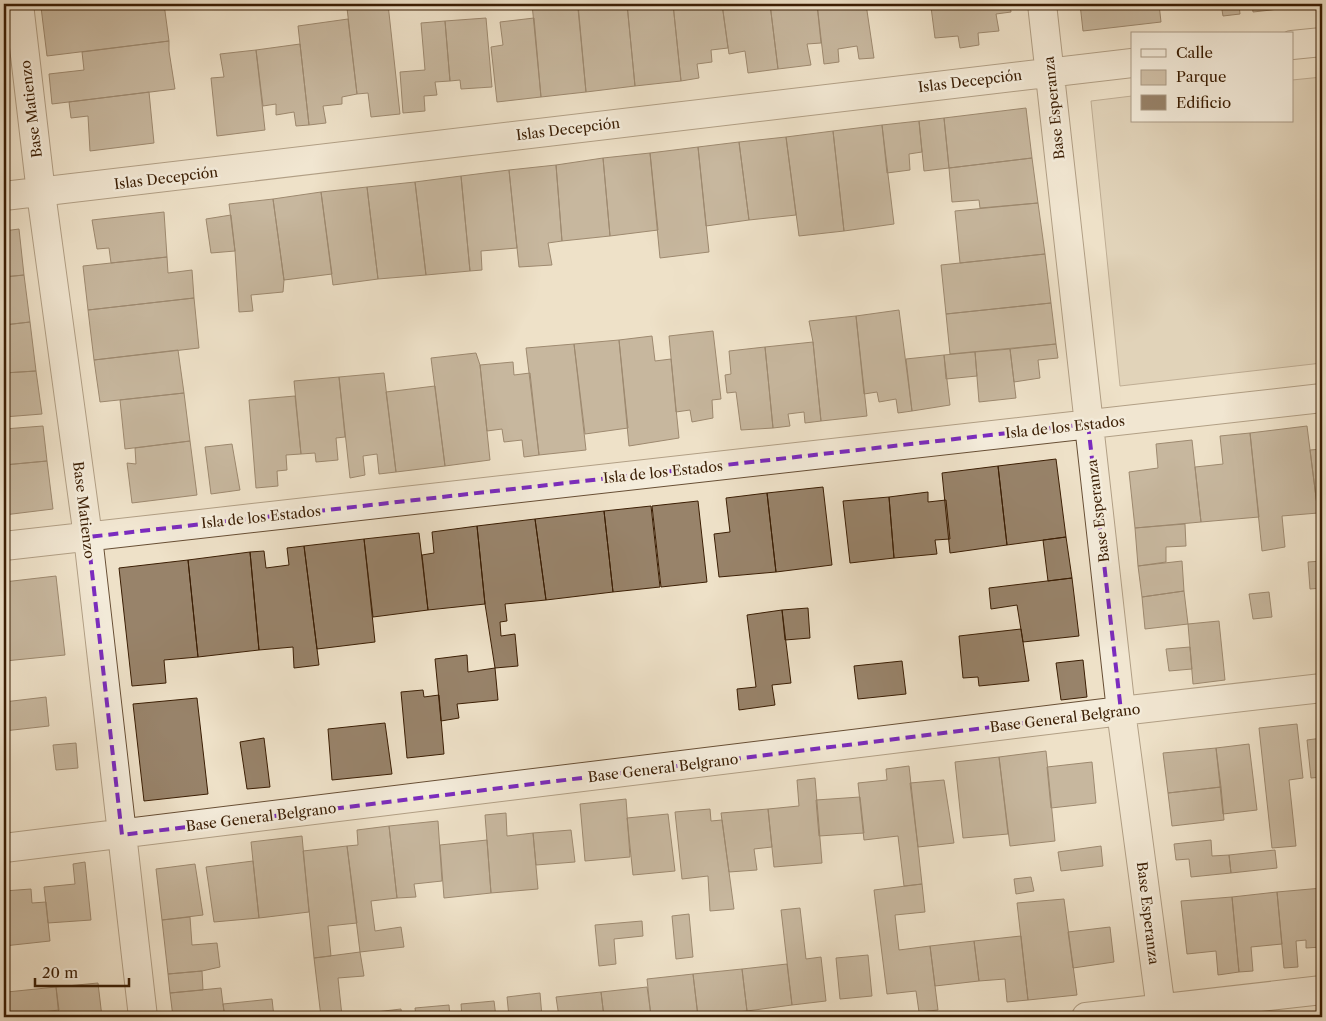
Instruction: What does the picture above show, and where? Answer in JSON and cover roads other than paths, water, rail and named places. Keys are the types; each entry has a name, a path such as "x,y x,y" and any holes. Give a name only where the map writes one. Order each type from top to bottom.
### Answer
{"street":[{"name":"Base Matienzo","path":"19,4 41,193 88,537 143,1017"},
{"name":"Base Esperanza","path":"1042,4 1088,424 1122,711 1161,1013"},
{"path":"1294,45 1322,42"},
{"name":"Islas Decepción","path":"4,196 1131,63"},
{"name":"Isla de los Estados","path":"4,546 1322,398"},
{"name":"Base General Belgrano","path":"4,848 1322,688"},
{"path":"1086,1017 1161,1013 1322,990"}]}
